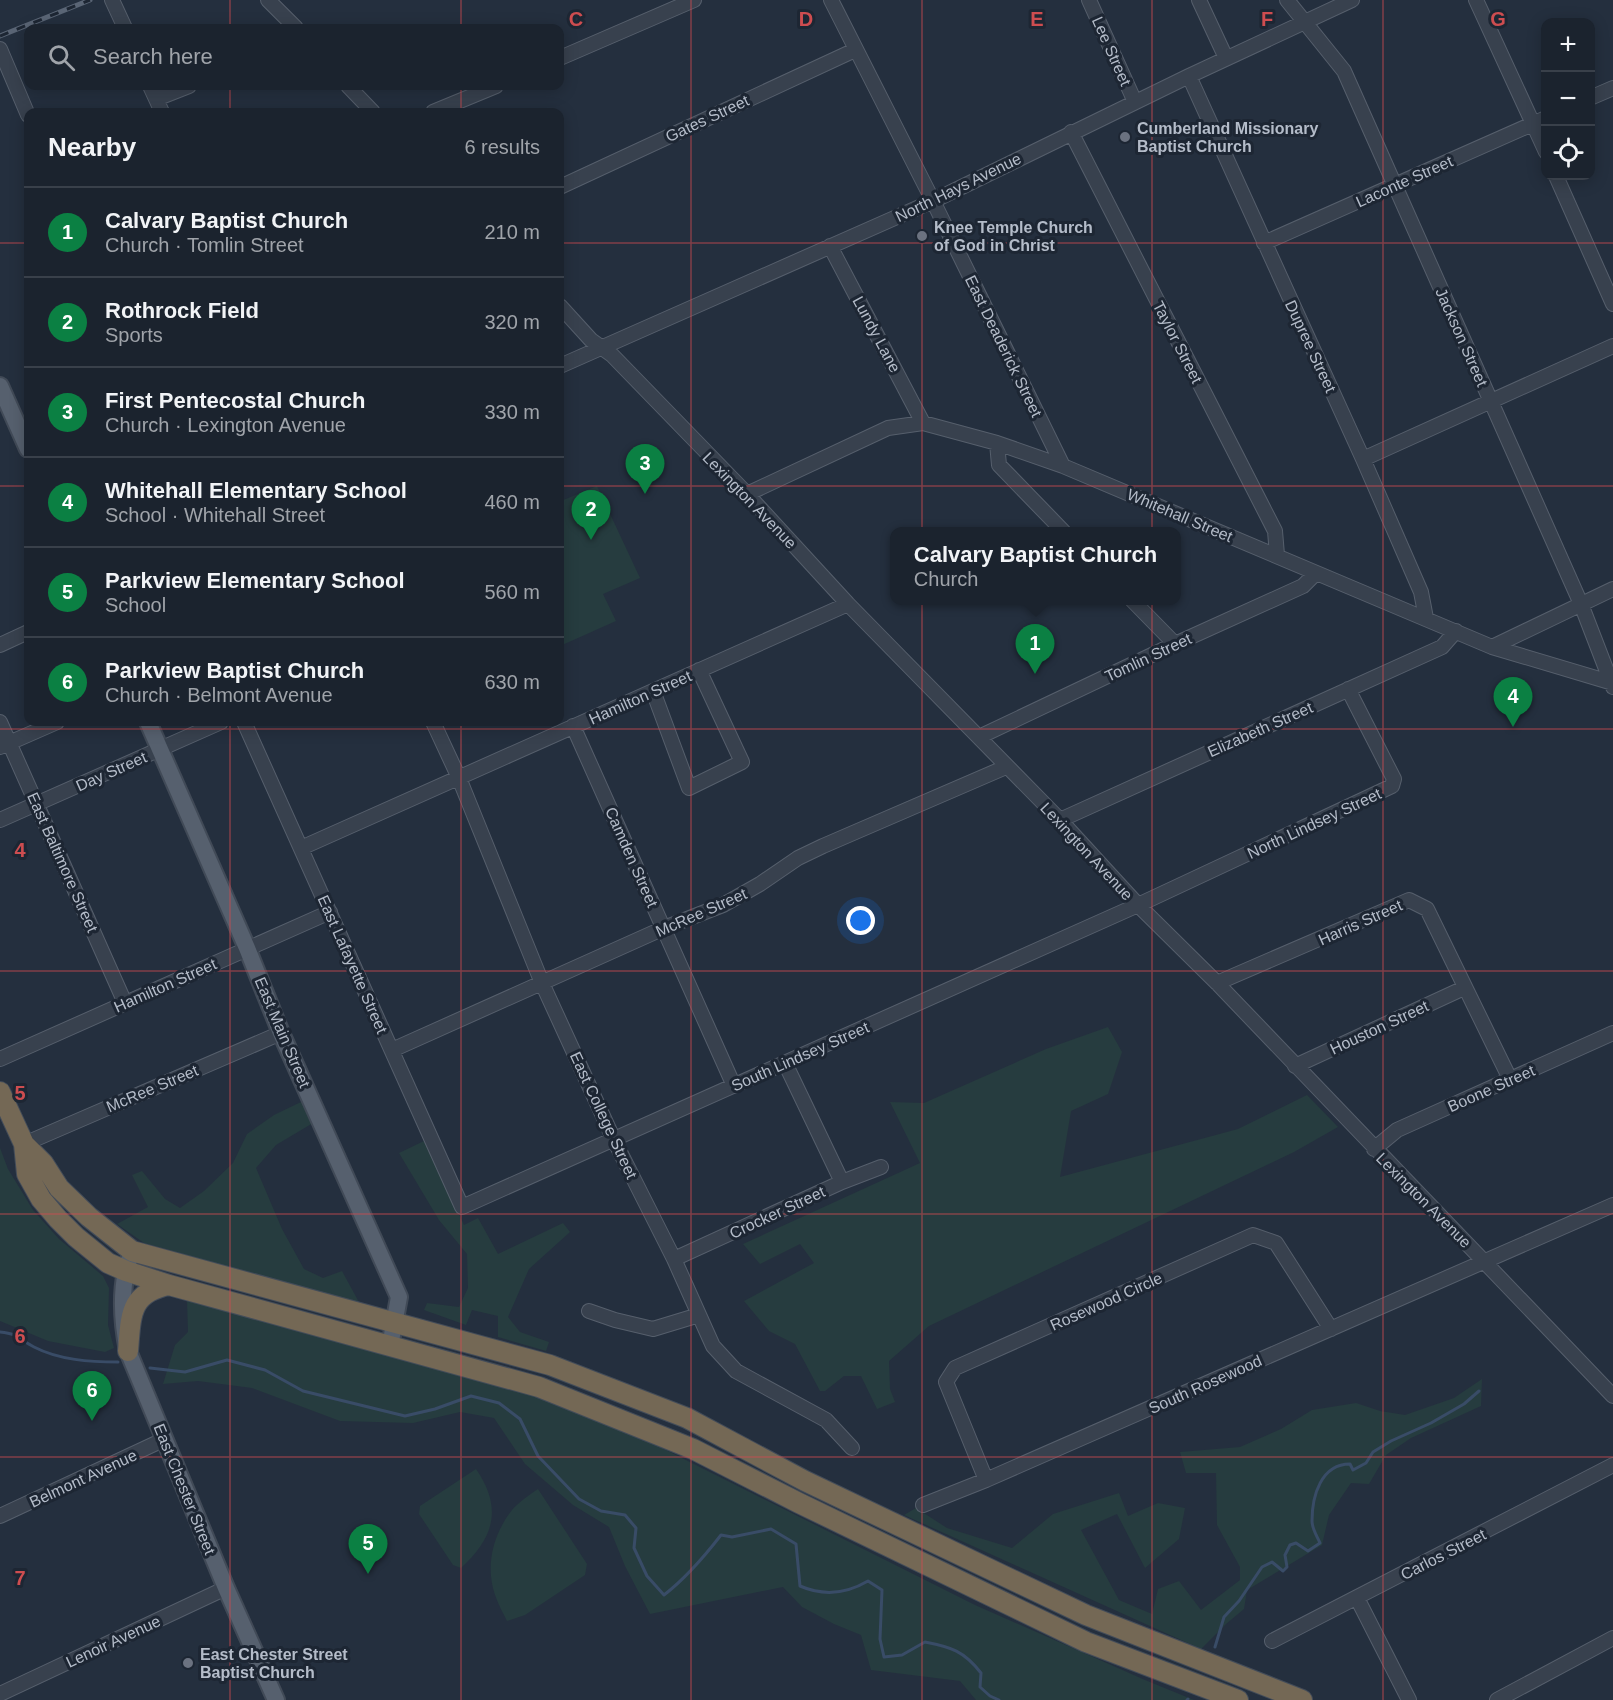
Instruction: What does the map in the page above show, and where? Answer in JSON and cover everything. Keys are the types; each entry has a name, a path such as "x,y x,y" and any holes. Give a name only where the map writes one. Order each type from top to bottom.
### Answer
{"highway":[{"path":"0,1092 24,1144 27,1174 41,1199 76,1237 108,1263 169,1285 539,1387 693,1449 1086,1642 1239,1700"},
{"path":"24,1144 43,1163 59,1188 89,1217 132,1251 550,1365 687,1418 805,1481 1086,1615 1302,1700"},
{"path":"128,1351 134,1305 144,1293 169,1285"}],"main road":[{"path":"0,386 24,439"},
{"name":"East Main Street","path":"150,726 247,948 281,1033 399,1297 390,1346"},
{"name":"East Chester Street","path":"132,1251 123,1287 128,1351 226,1588 276,1700"}],"street":[{"path":"112,0 123,24"},
{"path":"268,0 292,24"},
{"path":"564,56 694,0"},
{"name":"East Deaderick Street","path":"831,0 1063,466"},
{"name":"Lee Street","path":"1089,0 1135,102"},
{"path":"1199,0 1226,58"},
{"name":"Jackson Street","path":"1287,0 1344,71 1581,604 1612,684"},
{"name":"North Hays Avenue","path":"564,364 933,201 1071,132 1352,0"},
{"path":"1476,0 1539,121"},
{"path":"0,49 25,108"},
{"name":"Gates Street","path":"564,185 855,50"},
{"name":"Dupree Street","path":"1189,76 1363,459 1421,592 1426,618"},
{"path":"1595,96 1613,87"},
{"path":"152,90 160,108"},
{"path":"156,99 179,90"},
{"path":"352,90 369,108"},
{"path":"444,108 486,90"},
{"name":"Laconte Street","path":"1263,243 1539,121"},
{"name":"Taylor Street","path":"1071,132 1275,531 1277,555"},
{"path":"1558,180 1611,296"},
{"name":"Lundy Lane","path":"830,246 923,423"},
{"name":"Lexington Avenue","path":"564,310 747,494 848,604 1060,820 1138,905 1217,983 1294,1066 1486,1262 1613,1396"},
{"path":"1363,459 1613,346"},
{"name":"Whitehall Street","path":"747,494 888,428 923,423 997,443 1063,466 1492,647 1612,684"},
{"path":"997,443 999,465 1060,527"},
{"name":"Tomlin Street","path":"979,737 1303,586 1315,574"},
{"path":"1492,647 1613,589"},
{"name":"Hamilton Street","path":"301,848 848,604"},
{"path":"1137,605 1175,644"},
{"name":"Elizabeth Street","path":"1060,820 1442,647 1456,631"},
{"path":"0,645 24,634"},
{"path":"653,691 689,788 742,762 699,670"},
{"name":"North Lindsey Street","path":"1138,905 1392,786 1394,779 1348,689"},
{"name":"East Baltimore Street","path":"0,722 5,745 37,804 125,1003"},
{"path":"5,745 48,726"},
{"name":"Day Street","path":"0,820 212,726"},
{"name":"East Lafayette Street","path":"246,726 462,1207"},
{"name":"East College Street","path":"435,726 459,778 542,983 713,1346 736,1371 826,1420 852,1448"},
{"name":"Camden Street","path":"573,726 734,1086"},
{"name":"McRee Street","path":"392,1050 664,928 723,905 760,884 798,858 1006,767"},
{"name":"Harris Street","path":"1217,983 1409,900 1427,909 1510,1079"},
{"name":"South Lindsey Street","path":"462,1207 1138,905"},
{"name":"Hamilton Street","path":"0,1059 330,912"},
{"name":"Houston Street","path":"1294,1066 1464,988"},
{"name":"McRee Street","path":"24,1144 281,1033"},
{"name":"Boone Street","path":"1374,1149 1397,1130 1613,1033"},
{"path":"785,1063 842,1182"},
{"name":"Crocker Street","path":"674,1259 842,1182 881,1167"},
{"name":"South Rosewood","path":"923,1505 986,1480 1613,1205"},
{"name":"Rosewood Circle","path":"986,1480 946,1382 955,1368 1253,1235 1276,1243 1331,1329"},
{"path":"589,1311 653,1329 699,1315"},
{"name":"Belmont Avenue","path":"0,1516 165,1439"},
{"name":"Carlos Street","path":"1272,1641 1613,1465"},
{"name":"Lenoir Avenue","path":"0,1694 226,1588"},
{"path":"1357,1598 1409,1700"},
{"path":"1497,1700 1613,1638"}],"green space":[{"path":"597,486 640,578 603,594 616,621 564,644 564,500"},
{"path":"1108,1027 1122,1052 1108,1094 1071,1111 1060,1177 1238,1129 1307,1095 1338,1127 1294,1152 929,1326 889,1361 890,1389 895,1402 877,1409 861,1376 844,1376 825,1391 820,1391 795,1344 769,1331 744,1301 814,1263 800,1244 760,1264 743,1244 920,1163 890,1102 924,1103 1046,1049"},
{"path":"303,1101 313,1123 276,1145 256,1168 282,1229 304,1269 323,1278 342,1271 360,1304 144,1243 117,1224 148,1207 132,1175 142,1171 165,1199 180,1208 204,1191 233,1163 247,1134 274,1115"},
{"path":"424,1141 464,1225 478,1218 498,1254 563,1223 570,1232 529,1269 508,1317 520,1332 549,1342 546,1351 498,1337 498,1316 472,1310 466,1325 424,1310 427,1303 459,1307 468,1288 467,1254 439,1220 399,1153"},
{"path":"0,1148 8,1169 33,1210 59,1239 103,1276 109,1288 108,1325 114,1348 105,1352 48,1341 0,1321"},
{"path":"187,1300 537,1397 658,1446 975,1605 1194,1700 976,1700 960,1681 871,1670 861,1635 802,1607 783,1587 650,1614 625,1566 609,1527 573,1505 525,1464 494,1418 460,1412 413,1423 340,1421 252,1388 198,1381 163,1384 175,1345 188,1332"},
{"path":"1482,1379 1481,1406 1411,1438 1386,1455 1369,1484 1351,1483 1329,1515 1322,1545 1247,1590 1244,1609 1201,1649 904,1515 916,1508 947,1528 1012,1548 1053,1514 1119,1493 1128,1516 1158,1503 1185,1508 1179,1539 1145,1568 1117,1514 1081,1530 1119,1600 1152,1614 1158,1589 1179,1581 1201,1610 1240,1580 1240,1567 1217,1525 1216,1473 1186,1473 1180,1452 1240,1447 1281,1429 1312,1410 1356,1403 1380,1411 1405,1415 1454,1398"},
{"path":"476,1469 490,1497 491,1522 481,1545 461,1568 453,1565 419,1514 420,1506"},
{"path":"538,1489 587,1564 585,1575 525,1615 507,1621 492,1584 493,1551 505,1519 521,1501"}],"waterway":[{"path":"0,1332 15,1336 54,1355 86,1361 118,1362"},
{"path":"150,1368 185,1372 227,1360 265,1370 303,1391 405,1416 435,1409 471,1396 499,1403 520,1419 538,1456 579,1499 601,1511 625,1515 636,1528 634,1548 647,1576 664,1595 680,1582 721,1535 732,1537 771,1529 796,1544 800,1586 817,1591 834,1592 851,1589 868,1581 882,1590 880,1639 884,1657 902,1655 925,1642 950,1648 963,1655 975,1666 981,1673 980,1687 999,1700"},
{"path":"1215,1647 1224,1617 1239,1601 1262,1567 1272,1562 1283,1571 1287,1567 1285,1555 1290,1545 1296,1543 1308,1551 1320,1543 1313,1527 1312,1511 1316,1492 1325,1475 1340,1465 1350,1464 1353,1470 1366,1463 1373,1452 1431,1423 1464,1404 1479,1391"}],"railway":[{"path":"30,24 90,0"},
{"path":"0,36 24,26"}],"place":[{"name":"Cumberland Missionary Baptist Church","path":"1125,137"},
{"name":"Knee Temple Church of God in Christ","path":"922,236"},
{"name":"First Pentecostal Church","path":"645,494"},
{"name":"Rothrock Field","path":"591,540"},
{"name":"Calvary Baptist Church","path":"1035,674"},
{"name":"Whitehall Elementary School","path":"1513,727"},
{"name":"Parkview Baptist Church","path":"92,1421"},
{"name":"Parkview Elementary School","path":"368,1574"},
{"name":"East Chester Street Baptist Church","path":"188,1663"}]}
